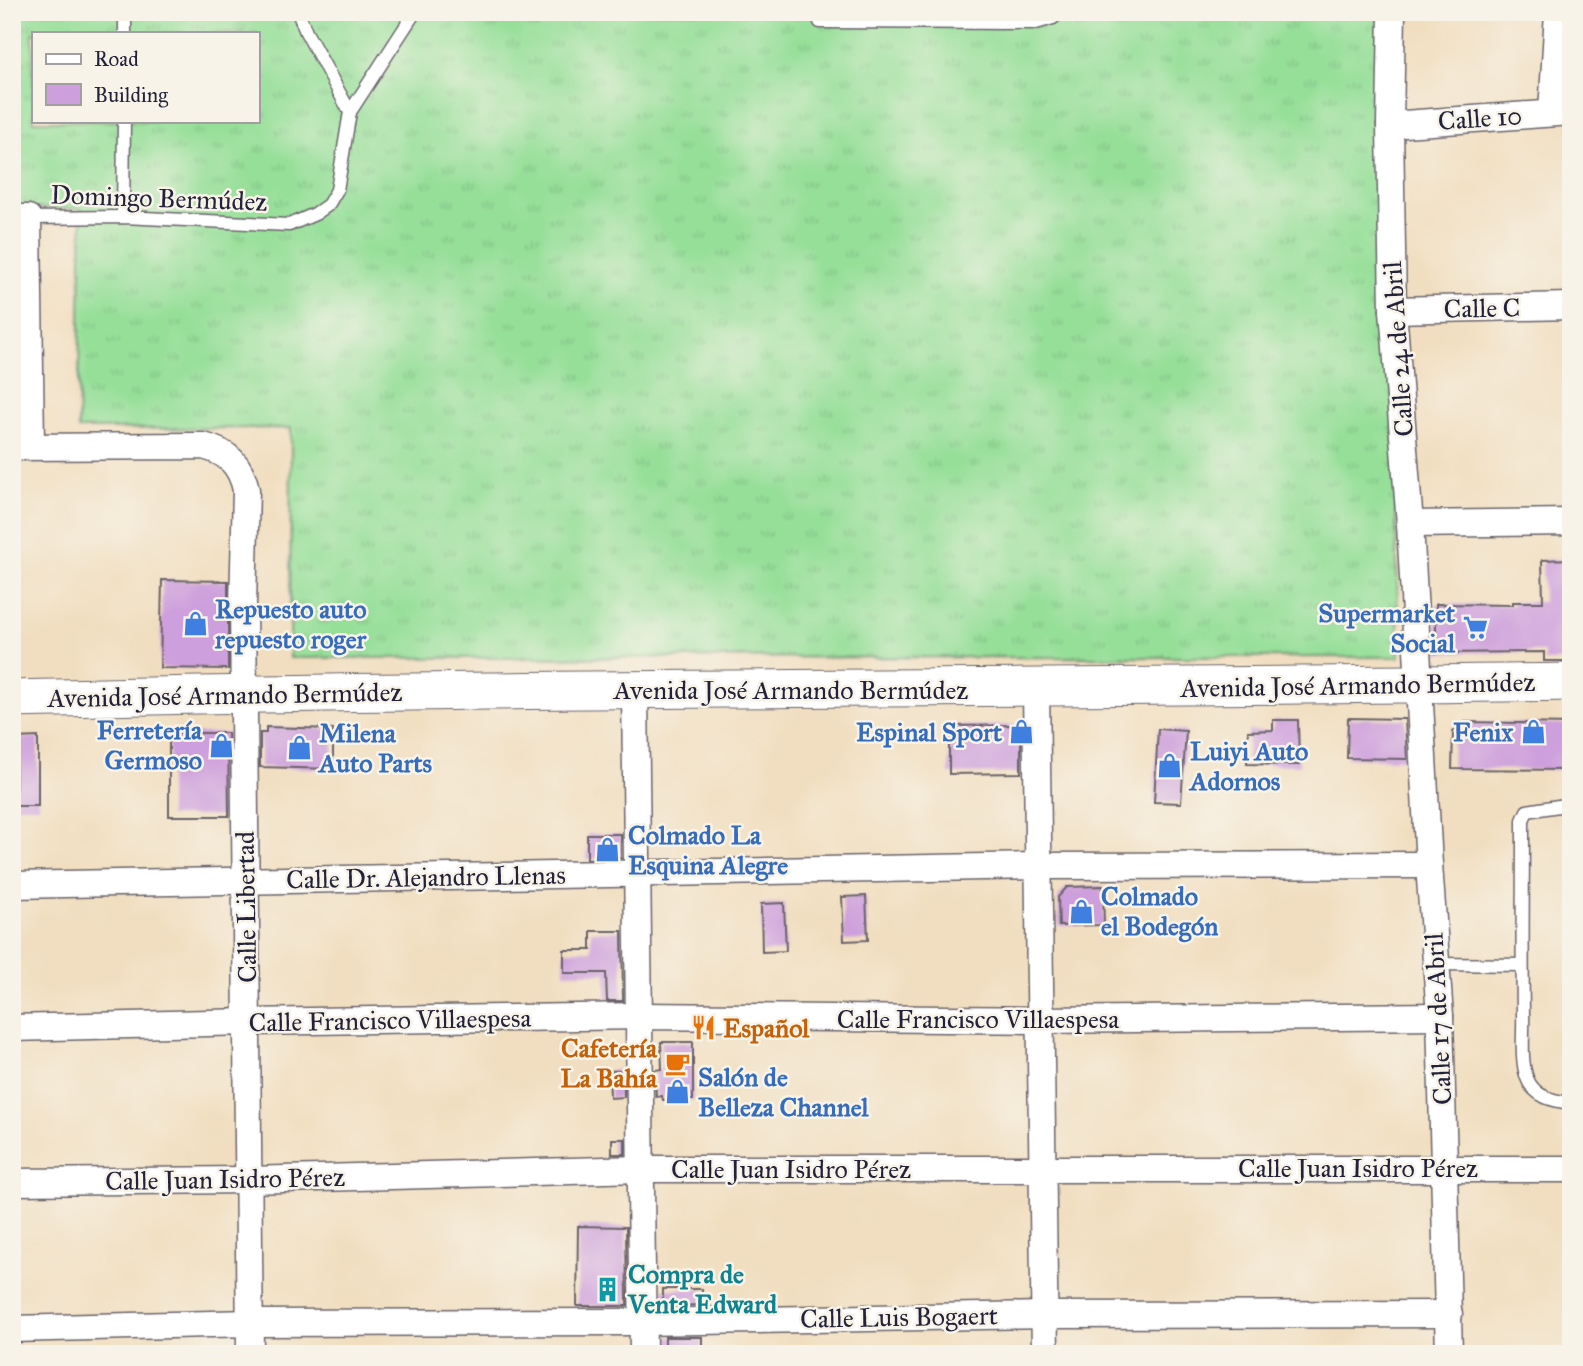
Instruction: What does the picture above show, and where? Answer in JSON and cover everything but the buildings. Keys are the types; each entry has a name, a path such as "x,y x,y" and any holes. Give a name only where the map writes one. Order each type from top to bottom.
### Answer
{"street":[{"name":"Calle 24 de Abril","path":"1392,12 1390,125 1393,310 1410,524 1419,685"},
{"path":"1558,12 1562,112"},
{"name":"Calle 10","path":"1390,125 1562,112"},
{"path":"20,218 22,446"},
{"name":"Calle C","path":"1393,310 1571,306"},
{"name":"Calle Libertad","path":"22,446 203,446 217,449 236,464 243,475 246,490 243,604 244,880 248,1022 250,1354"},
{"path":"1410,524 1571,522"},
{"name":"Avenida José Armando Bermúdez","path":"12,698 245,693 1036,689 1571,682"},
{"name":"Calle 17 de Abril","path":"1419,685 1440,1016 1449,1354"},
{"path":"1036,689 1045,1354"},
{"path":"635,691 643,1354"},
{"name":"Calle Dr. Alejandro Llenas","path":"12,885 1039,866 1429,865"},
{"name":"Calle Francisco Villaespesa","path":"12,1028 640,1016 1041,1020 1440,1016"},
{"name":"Calle Juan Isidro Pérez","path":"12,1182 248,1180 640,1169 1571,1169"},
{"name":"Calle Luis Bogaert","path":"12,1329 251,1323 1449,1314"}],"lane":[{"path":"125,12 125,32"},
{"path":"298,12 306,32 350,112 415,12"},
{"path":"820,22 1036,23 1053,18 1060,12"},
{"name":"Domingo Bermúdez","path":"20,218 123,216 289,225 328,205 337,190 350,112"},
{"path":"123,216 124,122"},
{"path":"1571,804 1527,811 1523,820 1522,965 1524,1062 1527,1079 1537,1093 1551,1100 1571,1102"},
{"path":"1436,964 1522,965"}],"green space":[{"path":"12,12 1385,12 1399,657 290,658 291,428 78,429 82,209 12,208"}],"place":[{"name":"Repuesto auto repuesto roger","path":"195,624"},
{"name":"Supermarket Social","path":"1475,628"},
{"name":"Espinal Sport","path":"1022,732"},
{"name":"Fenix","path":"1533,732"},
{"name":"Ferretería Germoso","path":"222,745"},
{"name":"Milena Auto Parts","path":"299,748"},
{"name":"Luiyi Auto Adornos","path":"1170,766"},
{"name":"Colmado La Esquina Alegre","path":"608,850"},
{"name":"Colmado el Bodegón","path":"1081,911"},
{"name":"Español","path":"703,1028"},
{"name":"Cafetería La Bahía","path":"677,1063"},
{"name":"Salón de Belleza Channel","path":"678,1092"},
{"name":"Compra de Venta Edward","path":"608,1289"}]}
